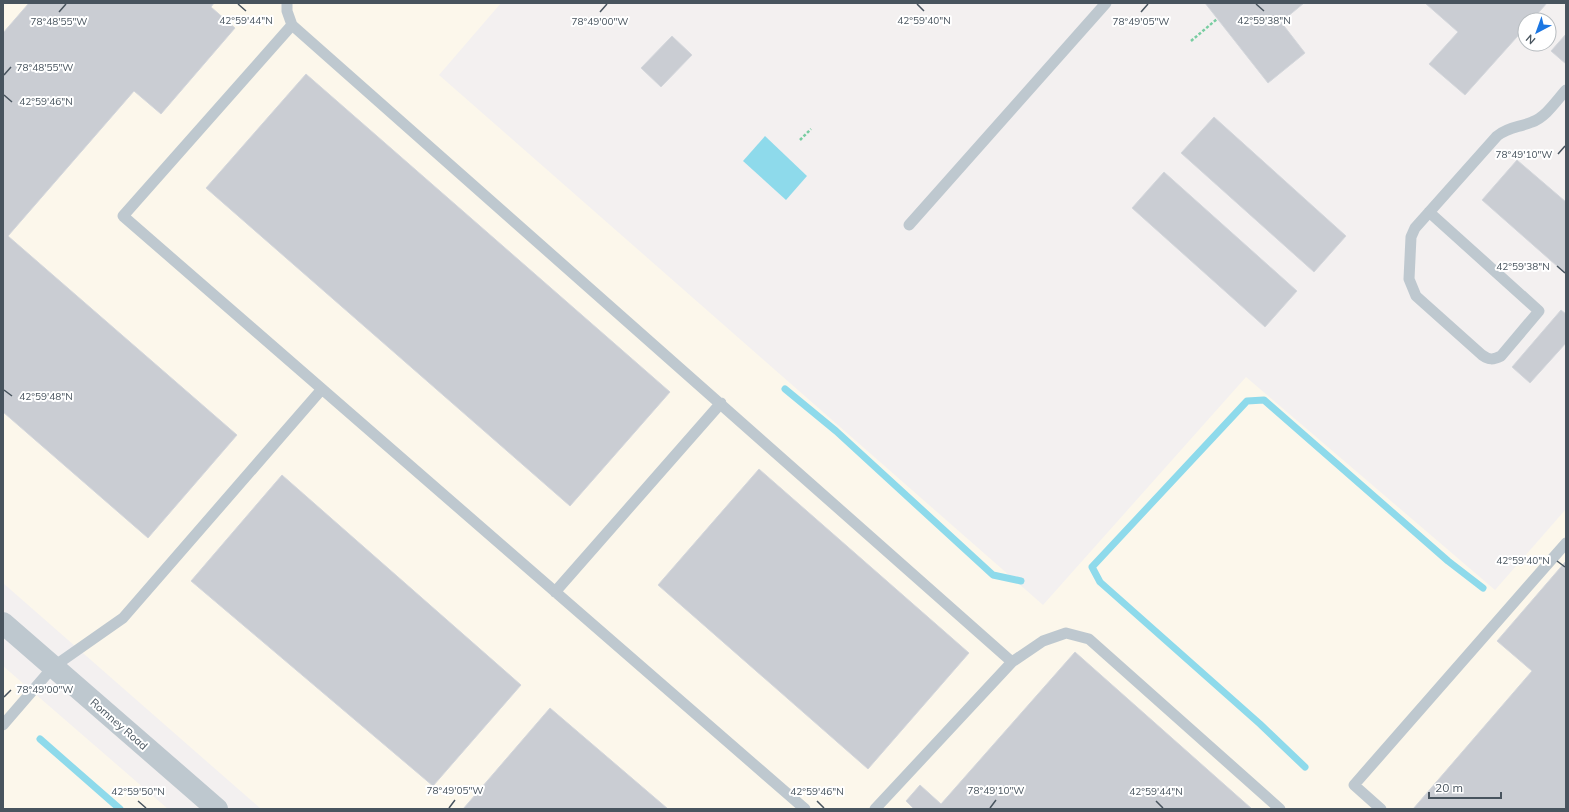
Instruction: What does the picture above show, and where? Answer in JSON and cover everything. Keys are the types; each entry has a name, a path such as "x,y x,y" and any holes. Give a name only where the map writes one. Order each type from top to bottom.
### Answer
{"street":[{"name":"Romney Road","path":"3,624 216,809"}],"lane":[{"path":"286,3 292,25 1012,662"},
{"path":"909,225 1106,3"},
{"path":"292,25 122,216 805,809"},
{"path":"1429,212 1539,312 1500,356 1494,359 1488,359 1482,355 1416,296 1409,279 1412,237 1415,228 1429,212 1497,136 1506,129 1532,122 1543,116 1566,90"},
{"path":"3,725 53,668 123,618 322,389"},
{"path":"555,592 721,403"},
{"path":"1381,809 1354,785 1566,542"},
{"path":"875,809 1012,662 1043,641 1066,633 1089,639 1280,809"}],"path":[{"path":"1191,41 1217,19"},
{"path":"800,140 811,129"}],"shaded area":[{"path":"3,3 501,3 439,75 1043,605 1246,377 1495,590 1566,509 1566,809 261,809 3,583"},
{"path":"3,666 168,809 3,809"}],"water":[{"path":"765,136 807,176 786,200 743,161"}],"building":[{"path":"29,3 214,3 211,7 235,28 161,114 134,91 8,236 237,435 148,538 3,412 3,33"},
{"path":"1205,3 1304,3 1281,22 1305,53 1268,83"},
{"path":"1425,3 1547,3 1539,12 1517,12 1517,37 1465,95 1429,64 1458,32"},
{"path":"1566,34 1566,64 1552,52 1557,52 1557,44"},
{"path":"672,36 692,55 661,87 641,68"},
{"path":"306,74 670,392 570,506 206,188"},
{"path":"1214,117 1346,236 1314,272 1181,153"},
{"path":"1517,160 1566,202 1566,274 1482,200"},
{"path":"1164,172 1297,291 1265,327 1132,208"},
{"path":"1561,310 1566,314 1566,343 1530,383 1512,367"},
{"path":"759,469 969,653 868,769 658,585"},
{"path":"282,475 521,685 433,786 191,581"},
{"path":"1566,561 1566,809 1413,809 1532,671 1497,641"},
{"path":"1075,652 1252,809 914,809 906,801 920,785 941,804"},
{"path":"550,708 668,809 463,809"}],"waterway":[{"path":"785,389 836,431 993,575 1021,581"},
{"path":"1305,767 1260,724 1100,582 1092,567 1247,401 1264,400 1448,561 1483,588"},
{"path":"40,739 120,809"}]}
